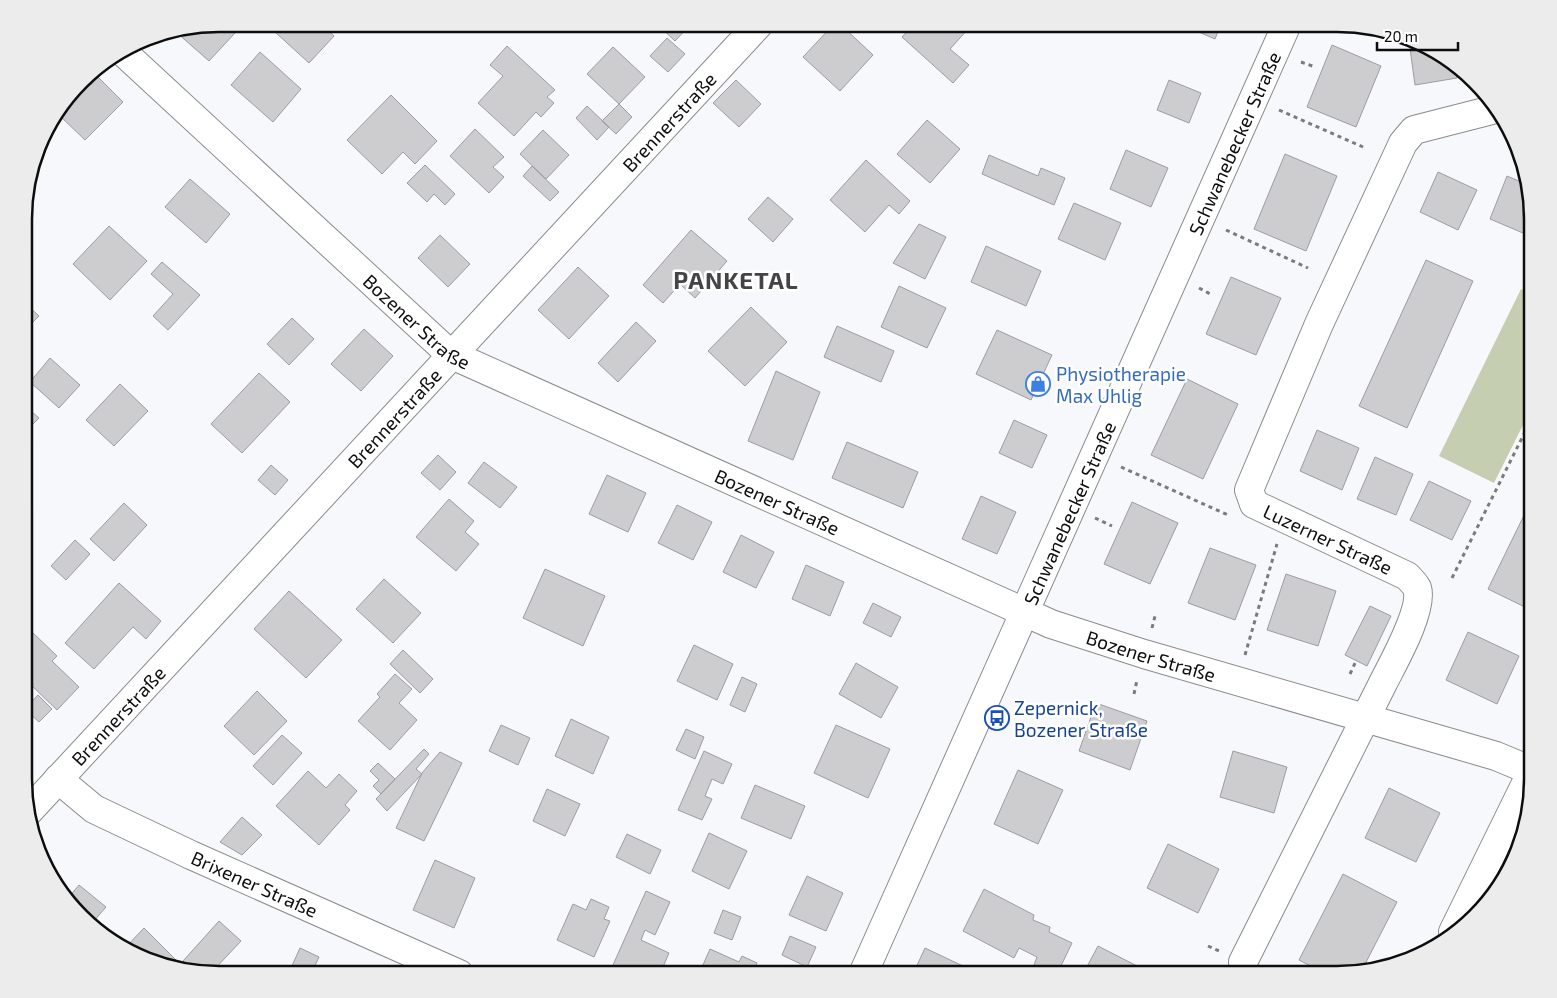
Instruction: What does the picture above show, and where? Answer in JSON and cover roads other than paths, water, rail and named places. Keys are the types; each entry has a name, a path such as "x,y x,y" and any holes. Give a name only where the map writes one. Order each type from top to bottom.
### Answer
{"street":[{"name":"Brennerstraße","path":"34,805 450,354 752,32"},
{"name":"Schwanebecker Straße","path":"867,966 1283,32"},
{"name":"Bozener Straße","path":"128,56 450,354 1050,624 1144,654 1496,756 1524,767"},
{"name":"Luzerner Straße","path":"1242,962 1406,636 1417,603 1417,588 1407,576 1254,504 1248,490 1319,324 1403,143 1414,130 1490,111"},
{"name":"Brixener Straße","path":"58,779 94,810 442,966"},
{"path":"1458,921 1524,786"}],"place":[{"name":"Physiotherapie Max Uhlig","path":"1038,384"},
{"name":"Zepernick, Bozener Straße","path":"997,718"}],"district":[{"name":"PANKETAL","path":"736,279"}]}
